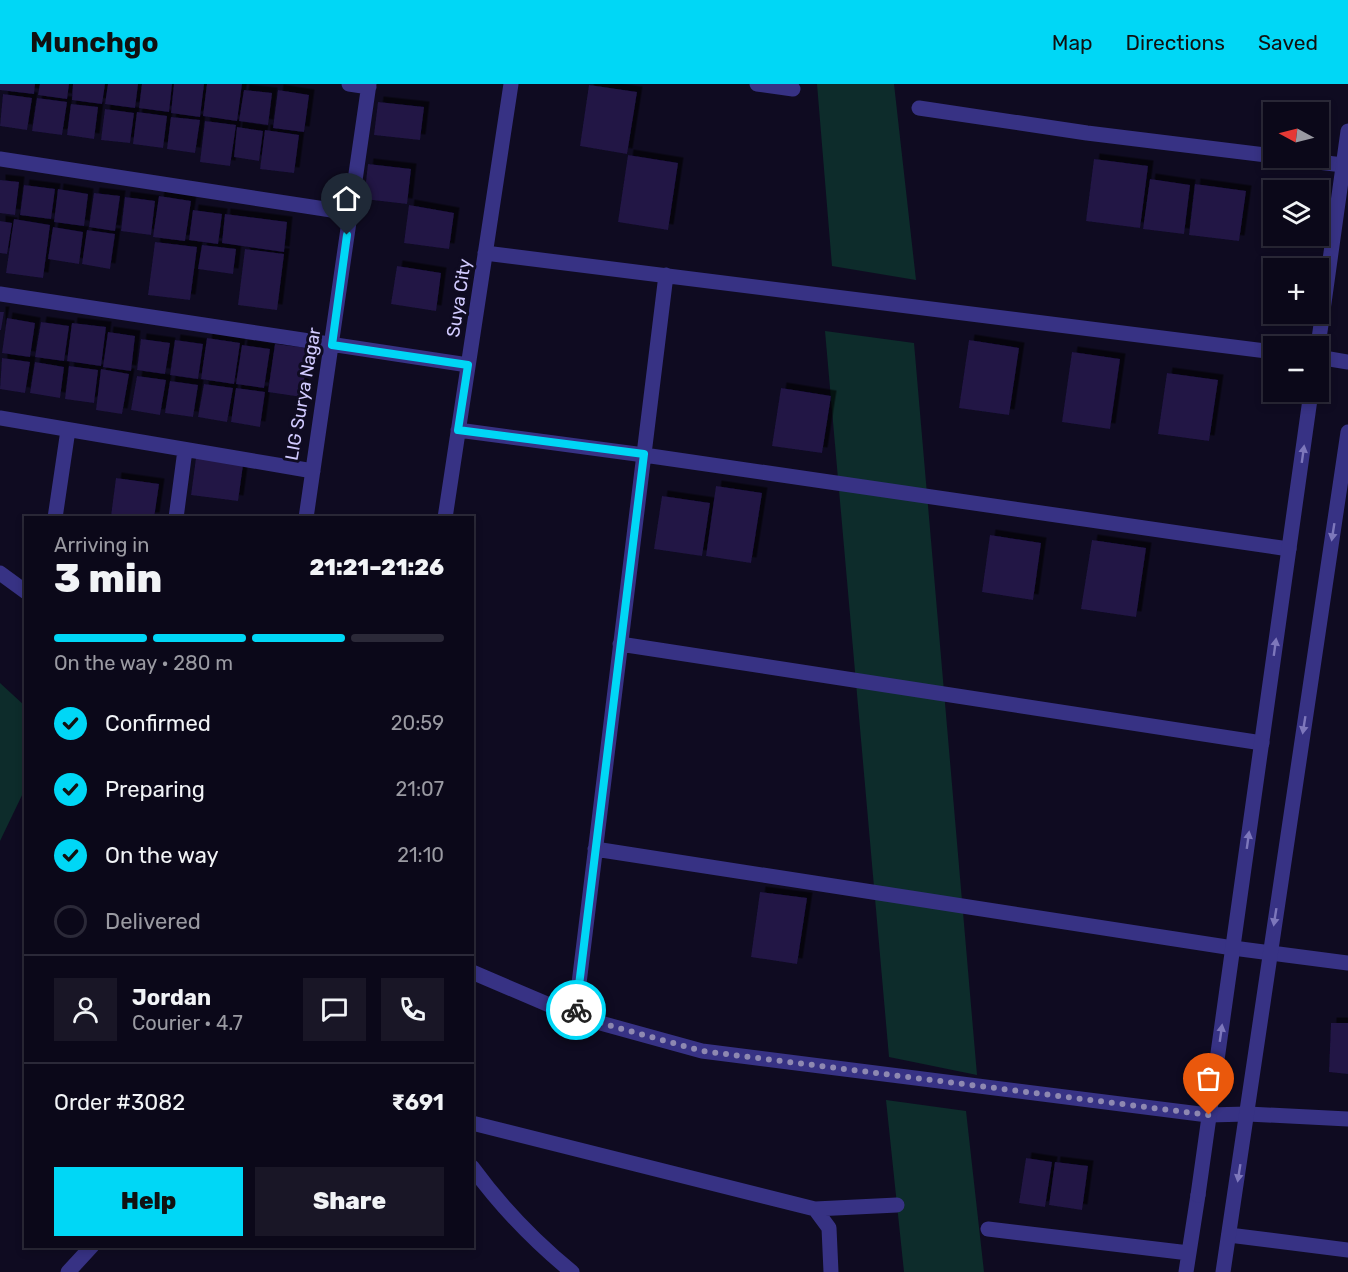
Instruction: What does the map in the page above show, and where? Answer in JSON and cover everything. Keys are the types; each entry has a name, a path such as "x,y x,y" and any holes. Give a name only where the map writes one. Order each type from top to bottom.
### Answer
{"street":[{"path":"349,84 369,85"},
{"name":"Suya City","path":"445,516 511,84"},
{"path":"757,84 794,89"},
{"name":"LIG Surya Nagar","path":"0,418 313,471 369,85"},
{"path":"919,108 1087,133 1263,155"},
{"path":"1319,336 1348,131"},
{"path":"0,159 351,213"},
{"path":"1329,163 1343,165"},
{"path":"486,253 1263,351"},
{"path":"575,1016 666,275"},
{"path":"0,294 468,365"},
{"path":"1329,359 1348,362"},
{"path":"1185,1272 1198,1195 1310,402"},
{"path":"55,516 68,430"},
{"path":"458,430 644,454 1289,549"},
{"path":"1223,1272 1348,432"},
{"path":"176,516 185,450"},
{"path":"306,516 313,471"},
{"path":"0,573 24,591"},
{"path":"620,644 1262,743"},
{"path":"595,849 1233,948 1348,963"},
{"path":"474,973 575,1016 702,1051 1209,1115 1248,1114 1348,1119"},
{"path":"474,1124 815,1209 897,1205"},
{"path":"474,1170 498,1203 546,1251 572,1272"},
{"path":"815,1209 829,1228 831,1272"},
{"path":"988,1229 1189,1253"},
{"path":"1229,1235 1348,1250"},
{"path":"68,1272 90,1248"}],"green space":[{"path":"817,84 894,84 916,280 832,266"},
{"path":"825,331 914,343 977,1075 889,1057"},
{"path":"0,683 24,705 24,791 0,841"},
{"path":"886,1100 966,1111 984,1272 904,1272"}],"building":[{"path":"0,84 35,84 34,94 0,90"},
{"path":"40,84 69,84 67,99 38,95"},
{"path":"73,84 105,84 102,104 72,100"},
{"path":"108,84 138,84 135,108 105,104"},
{"path":"142,84 172,84 169,112 139,108"},
{"path":"174,84 204,84 200,117 171,113"},
{"path":"207,84 242,84 237,121 203,116"},
{"path":"589,85 637,92 627,154 580,146"},
{"path":"244,90 272,93 268,125 239,121"},
{"path":"278,90 309,95 304,132 273,128"},
{"path":"3,94 32,98 27,130 0,126"},
{"path":"37,98 67,102 62,135 32,131"},
{"path":"378,102 424,107 420,140 374,135"},
{"path":"71,104 98,107 94,139 67,135"},
{"path":"105,109 134,113 130,143 101,140"},
{"path":"137,112 167,116 163,148 133,144"},
{"path":"171,117 200,120 195,153 167,149"},
{"path":"205,121 236,125 230,166 200,162"},
{"path":"237,127 263,131 259,161 234,157"},
{"path":"265,130 299,135 294,173 260,169"},
{"path":"628,155 678,163 668,230 618,222"},
{"path":"1094,159 1148,166 1140,228 1086,221"},
{"path":"368,164 411,169 407,204 364,199"},
{"path":"1150,179 1190,185 1184,234 1143,229"},
{"path":"0,180 19,182 15,215 0,213"},
{"path":"1195,184 1246,191 1239,241 1189,235"},
{"path":"24,185 55,189 51,219 20,215"},
{"path":"58,189 88,194 84,226 54,222"},
{"path":"94,193 120,196 115,231 89,227"},
{"path":"159,196 191,201 185,241 153,237"},
{"path":"125,197 155,201 151,235 121,231"},
{"path":"409,205 454,213 449,249 404,243"},
{"path":"193,210 222,214 218,244 189,240"},
{"path":"225,214 287,222 284,252 222,243"},
{"path":"14,219 50,225 43,278 6,273"},
{"path":"0,221 12,223 7,254 0,253"},
{"path":"53,227 83,232 79,264 48,259"},
{"path":"87,230 115,234 110,269 82,264"},
{"path":"155,242 197,247 190,300 148,295"},
{"path":"202,245 236,249 233,274 198,269"},
{"path":"245,249 284,254 277,310 238,305"},
{"path":"397,266 441,273 436,311 391,304"},
{"path":"0,312 4,312 1,330 0,330"},
{"path":"7,318 35,323 30,357 2,353"},
{"path":"41,322 69,326 64,361 35,357"},
{"path":"72,323 106,327 101,366 67,361"},
{"path":"108,332 135,336 131,371 103,367"},
{"path":"207,338 240,343 234,384 201,379"},
{"path":"141,339 170,343 165,374 137,370"},
{"path":"175,340 203,344 198,379 170,375"},
{"path":"969,340 1019,348 1009,415 959,408"},
{"path":"275,344 308,348 302,397 268,392"},
{"path":"242,345 270,349 264,388 236,384"},
{"path":"1072,352 1120,359 1110,429 1062,422"},
{"path":"2,358 30,362 25,393 0,389"},
{"path":"35,362 64,367 60,398 30,393"},
{"path":"69,366 98,370 94,403 65,399"},
{"path":"101,369 129,374 122,414 96,410"},
{"path":"1167,373 1218,380 1209,441 1158,434"},
{"path":"137,376 166,380 160,415 131,410"},
{"path":"170,381 198,385 193,417 165,413"},
{"path":"204,384 233,388 227,422 198,417"},
{"path":"236,388 265,392 260,427 231,422"},
{"path":"781,388 831,396 822,453 772,446"},
{"path":"196,458 243,465 238,501 191,495"},
{"path":"116,478 159,484 154,516 111,516"},
{"path":"716,486 762,493 751,563 706,556"},
{"path":"662,496 710,503 702,556 654,549"},
{"path":"990,535 1041,543 1033,600 982,592"},
{"path":"1092,540 1146,548 1136,617 1081,609"},
{"path":"760,892 807,898 797,964 751,957"},
{"path":"1331,1023 1348,1023 1348,1074 1329,1072"},
{"path":"1026,1158 1052,1162 1045,1207 1019,1203"},
{"path":"1055,1162 1088,1166 1082,1210 1049,1205"}],"way so far":[{"path":"576,1010 575,1016 702,1051 1209,1115"}],"route":[{"path":"347,235 332,345 468,365 458,430 644,454 576,1010"}]}
